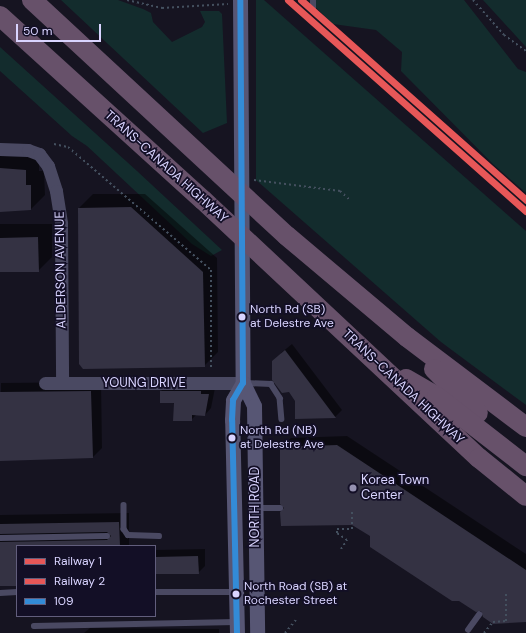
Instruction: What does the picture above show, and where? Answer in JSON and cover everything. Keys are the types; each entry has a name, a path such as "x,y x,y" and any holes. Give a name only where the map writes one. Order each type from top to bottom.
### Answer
{"highway":[{"path":"32,0 202,159 287,236 407,337 526,427"},
{"name":"TRANS-CANADA HIGHWAY","path":"0,16 203,200 479,458 526,496"},
{"path":"407,337 463,401 526,453"},
{"path":"376,363 437,397 526,466"}],"main road":[{"name":"NORTH ROAD","path":"240,2 240,179 243,383 254,406 257,633"},
{"name":"NORTH ROAD","path":"236,628 233,400 243,383"},
{"path":"254,482 242,494 234,507 255,539"}],"street":[{"name":"ALDERSON AVENUE","path":"0,149 28,150 39,154 48,166 55,187 61,224 62,382"},
{"name":"YOUNG DRIVE","path":"45,382 243,383"}],"lane":[{"path":"313,0 313,10"},
{"path":"243,383 271,384 280,398 282,419"},
{"path":"124,505 124,529 128,535 159,536"},
{"path":"255,508 280,508"},
{"path":"0,538 107,536"},
{"path":"0,592 16,592"},
{"path":"156,592 235,592"},
{"path":"468,630 479,615"},
{"path":"34,626 236,628"}],"path":[{"path":"127,0 162,8 209,3 240,2"},
{"path":"474,0 504,35 526,51"},
{"path":"54,144 68,147 211,270 211,368"},
{"path":"240,179 263,180 340,191 350,200"},
{"path":"342,549 347,540 337,533 337,530 352,529 352,509"},
{"path":"484,633 491,623 506,621 506,593"},
{"path":"285,633 296,620"}],"green space":[{"path":"61,0 118,0 143,9 151,13 153,22 172,42 202,27 205,22 200,11 219,11 222,14 227,123 203,133"},
{"path":"256,0 264,0 526,231 526,405 441,342 256,180"},
{"path":"308,0 464,0 518,69 526,72 526,193 493,164 401,71 402,52 376,30 333,24"},
{"path":"483,0 526,0 526,47"},
{"path":"0,47 222,250 211,256 192,244 87,146 72,136 0,71"}],"building":[{"path":"0,168 26,170 26,185 31,185 31,210 0,212"},
{"path":"131,207 203,272 205,367 83,369 79,364 78,208"},
{"path":"38,237 39,272 0,272 0,238"},
{"path":"285,350 336,418 295,419 295,401 289,392 282,393 272,380 272,361"},
{"path":"91,391 93,458 0,461 0,392"},
{"path":"160,391 201,391 201,394 209,394 205,416 192,415 192,421 173,421 174,403 160,403"},
{"path":"337,445 526,570 526,622 493,624 483,617 481,611 476,612 459,601 452,601 370,547 370,536 352,525 281,526 280,512 284,508 280,504 280,447"},
{"path":"119,522 120,545 16,545 16,586 0,586 0,542 107,540 111,536 107,532 0,534 0,524"},
{"path":"198,556 199,574 156,574 156,557"}],"rail line":[{"name":"1","path":"288,0 526,211"},
{"name":"2","path":"301,0 526,200"}],"transit line":[{"name":"109","path":"237,633 232,420 233,400 243,383 240,0"}],"place":[{"name":"North Rd (SB) at Delestre Ave","path":"242,317"},
{"name":"North Rd (NB) at Delestre Ave","path":"232,438"},
{"name":"Korea Town Center","path":"353,488"},
{"name":"North Road (SB) at Rochester Street","path":"236,594"}]}
